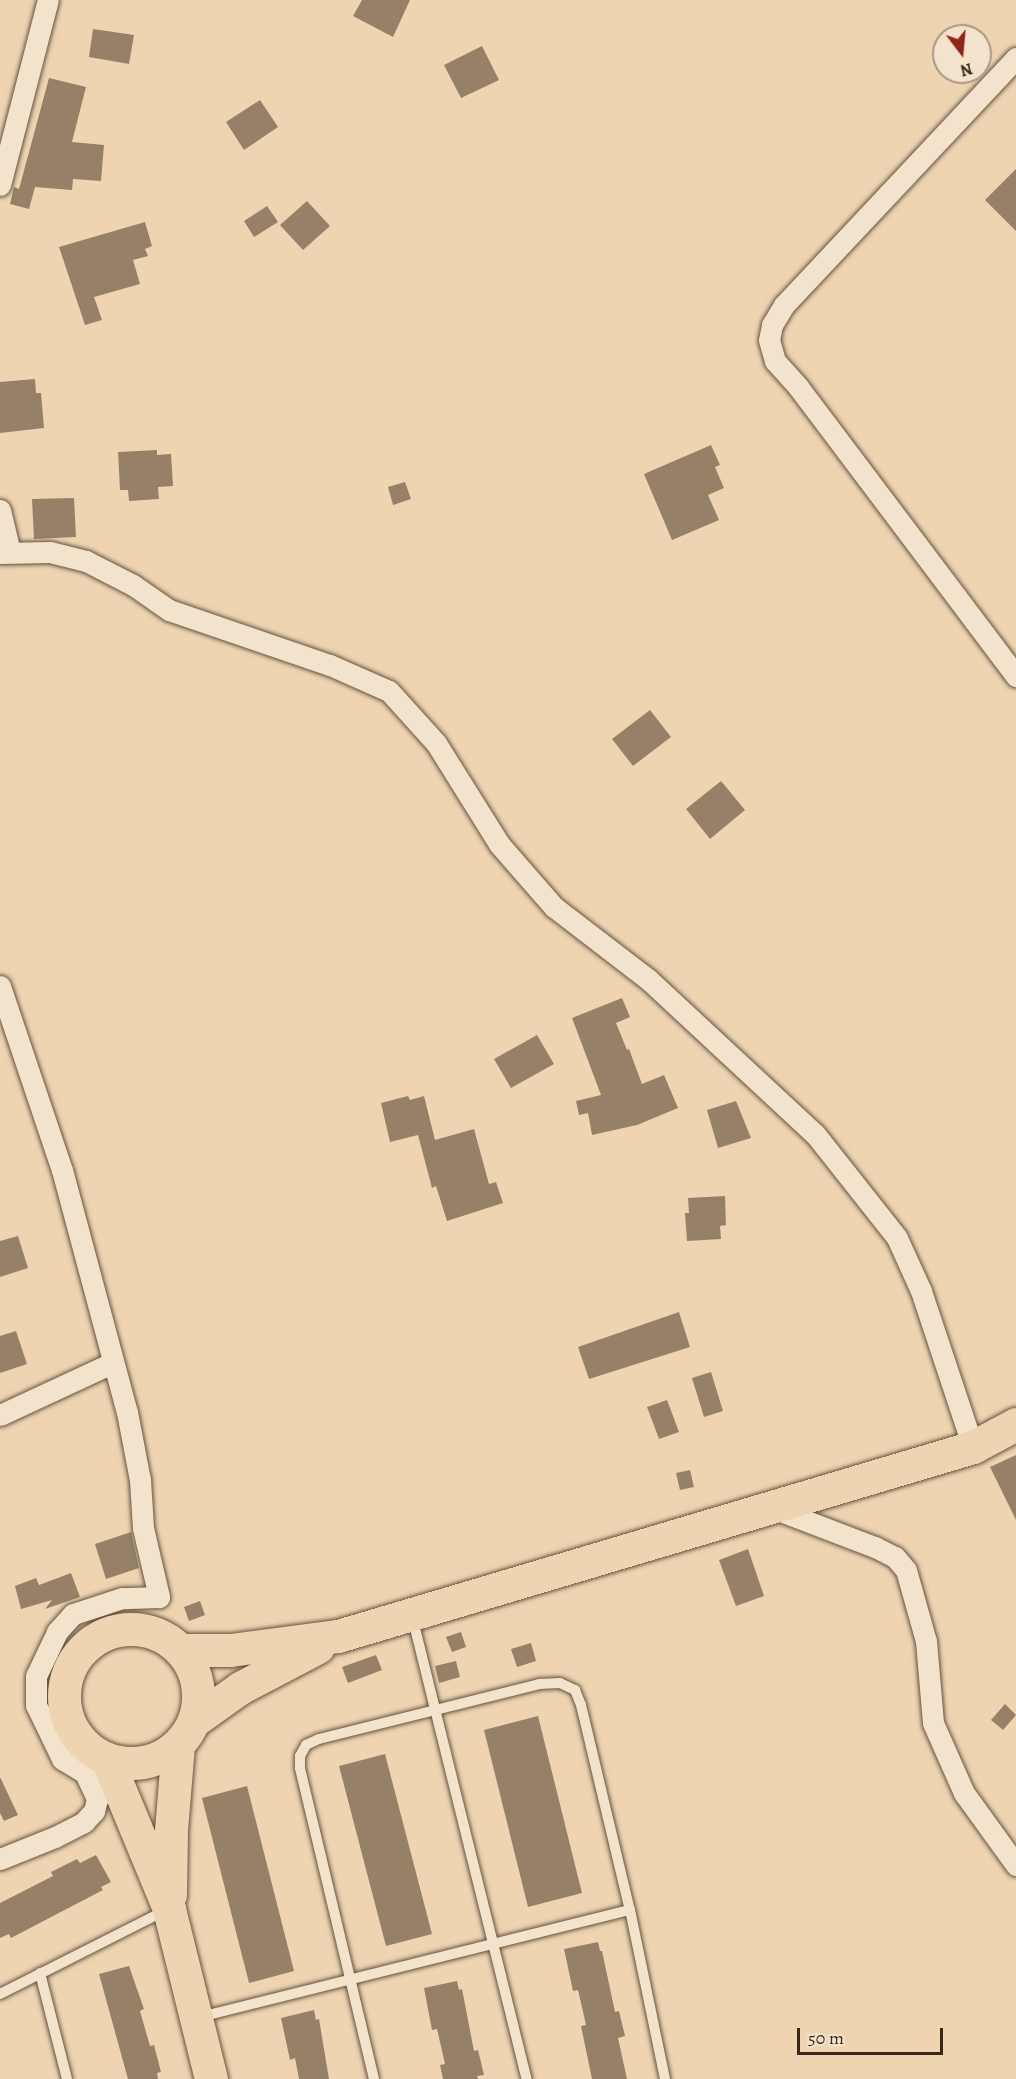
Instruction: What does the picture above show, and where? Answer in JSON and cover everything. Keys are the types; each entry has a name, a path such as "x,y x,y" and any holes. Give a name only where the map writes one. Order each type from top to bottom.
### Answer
{"main road":[{"path":"181,1650 230,1650 338,1636 973,1448 1016,1424"},
{"path":"169,1909 171,1830 186,1732 199,1698 196,1676 181,1650 156,1633 126,1629 97,1638 75,1658 64,1686 67,1716 77,1736 100,1755 169,1909 211,2079"},
{"path":"100,1755 137,1763 152,1760 240,1688 338,1636"}],"street":[{"path":"0,185 48,0"},
{"path":"1016,58 783,305 772,325 769,340 775,361 798,388 1016,676"},
{"path":"0,510 5,552 50,552 86,561 133,585 169,610 330,665 389,691 436,743 499,844 554,908 649,980 814,1134 897,1238 921,1291 973,1448"},
{"path":"0,986 62,1170 127,1412 140,1480 143,1528 159,1597 122,1598 73,1614 57,1632 36,1676 36,1705 62,1759 85,1773 97,1798"},
{"path":"0,1415 112,1363"},
{"path":"768,1507 874,1547 895,1557 906,1570 926,1641 933,1723 964,1793 1016,1865"},
{"path":"0,1859 55,1837 84,1822 94,1811 100,1755"}],"lane":[{"path":"411,1614 527,2079"},
{"path":"374,2079 300,1768 300,1756 306,1745 319,1739 539,1684 560,1683 575,1690 630,1910 665,2079"},
{"path":"0,1994 169,1909"},
{"path":"196,2018 349,1978 630,1910"},
{"path":"40,1973 66,2079"}],"building":[{"path":"362,0 410,0 393,37 353,16"},
{"path":"93,29 134,35 129,64 89,57"},
{"path":"482,46 499,80 461,98 444,65"},
{"path":"49,78 86,87 72,142 104,145 101,181 73,179 72,190 35,187 29,209 10,204 14,187 19,189"},
{"path":"260,100 278,127 244,150 226,122"},
{"path":"1016,169 1016,231 985,200"},
{"path":"307,201 330,226 303,250 280,225"},
{"path":"267,206 278,222 254,237 244,221"},
{"path":"145,222 152,246 145,249 148,256 133,260 140,284 94,297 102,320 85,325 59,247"},
{"path":"35,379 36,393 41,393 44,428 0,433 0,382"},
{"path":"711,445 720,465 715,467 724,488 708,495 719,520 672,540 644,474"},
{"path":"157,450 157,455 171,454 173,486 158,487 159,499 129,501 128,490 120,490 118,452"},
{"path":"405,482 411,499 393,505 388,487"},
{"path":"74,498 76,537 34,539 32,499"},
{"path":"650,710 671,737 633,766 612,739"},
{"path":"721,781 745,810 710,839 686,809"},
{"path":"622,998 630,1017 616,1023 642,1084 664,1075 678,1108 637,1125 592,1135 588,1113 579,1115 576,1101 601,1095 572,1018"},
{"path":"537,1035 554,1064 511,1088 494,1059"},
{"path":"408,1096 410,1100 424,1096 435,1140 474,1129 489,1184 496,1182 503,1203 447,1221 436,1186 432,1188 418,1135 390,1142 381,1103"},
{"path":"736,1101 751,1138 718,1148 707,1110"},
{"path":"725,1196 726,1225 720,1226 721,1239 687,1241 685,1213 689,1213 688,1198"},
{"path":"18,1236 28,1268 0,1277 0,1241"},
{"path":"679,1312 690,1347 589,1379 578,1347"},
{"path":"16,1331 27,1364 0,1373 0,1336"},
{"path":"711,1372 723,1411 704,1417 692,1378"},
{"path":"667,1400 679,1432 659,1439 647,1407"},
{"path":"1016,1455 1016,1520 990,1467"},
{"path":"690,1470 694,1487 680,1490 676,1473"},
{"path":"131,1532 139,1568 106,1579 95,1544"},
{"path":"748,1549 764,1596 736,1606 719,1560"},
{"path":"71,1573 80,1597 45,1609 52,1600 21,1609 15,1586 36,1578 39,1585"},
{"path":"200,1601 205,1615 189,1621 184,1607"},
{"path":"461,1632 466,1647 452,1652 446,1637"},
{"path":"531,1643 536,1661 517,1667 511,1649"},
{"path":"376,1655 382,1670 348,1683 342,1667"},
{"path":"456,1661 460,1677 439,1683 435,1666"},
{"path":"1005,1704 1016,1715 1003,1730 991,1720"},
{"path":"538,1716 582,1893 528,1907 484,1730"},
{"path":"385,1754 432,1934 386,1946 339,1766"},
{"path":"0,1777 18,1815 4,1821 0,1813"},
{"path":"247,1786 294,1971 249,1983 202,1798"},
{"path":"96,1855 111,1882 101,1887 103,1890 11,1938 9,1934 0,1938 0,1903 53,1876 51,1872 77,1859 80,1863"},
{"path":"598,1942 615,2012 619,2011 625,2036 618,2038 627,2079 592,2079 581,2026 586,2025 578,1990 573,1991 564,1949"},
{"path":"129,1966 144,2009 140,2011 150,2046 154,2045 161,2072 157,2073 158,2079 128,2079 99,1974"},
{"path":"457,1981 459,1990 462,1989 474,2051 478,2050 484,2075 477,2076 478,2079 443,2079 440,2065 445,2064 437,2029 432,2030 424,1988"},
{"path":"314,2010 316,2020 319,2019 329,2079 299,2079 295,2058 290,2060 281,2018"}]}
